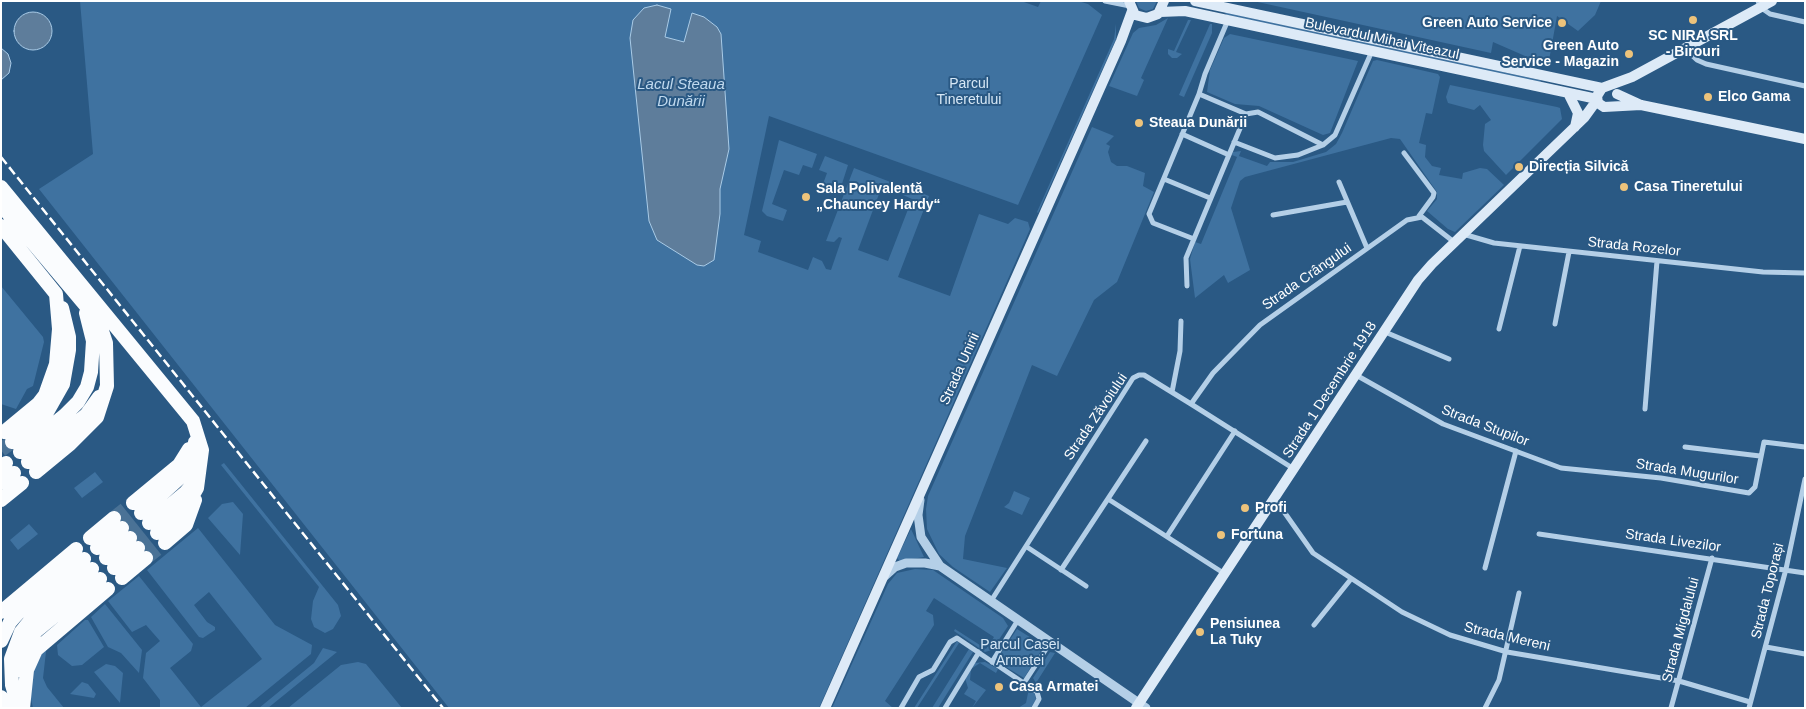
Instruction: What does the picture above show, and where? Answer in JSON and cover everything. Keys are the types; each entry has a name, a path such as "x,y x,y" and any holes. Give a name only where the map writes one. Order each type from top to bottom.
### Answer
{"highway":[{"path":"1,186 193,421 202,450 190,519 149,523"},
{"path":"1,205 80,298 101,328 106,343 107,372 105,395 93,423 20,452"},
{"path":"1,226 56,294 59,350 51,380 38,404 20,452"},
{"path":"20,452 65,415 78,402 87,387 91,372 93,341 90,324 80,298"},
{"path":"149,523 191,445 193,421"},
{"path":"1,483 11,471"},
{"path":"1,500 11,471"},
{"path":"149,523 198,481"},
{"path":"130,538 106,558 130,538"},
{"path":"1,612 92,569"},
{"path":"1,641 10,622 18,613 92,569"},
{"path":"19,708 12,685 11,659 21,632 34,616 92,569"},
{"path":"19,708 27,670 36,650 92,569"},
{"path":"1,679 19,708"},
{"path":"1,697 11,708"}],"main road":[{"path":"1160,12 1164,1"},
{"name":"Bulevardul Mihai Viteazul","path":"1195,1 1611,91 1641,105"},
{"path":"1611,91 1598,93 1603,103 1611,91 1632,77 1759,4 1772,1"},
{"path":"1130,6 1142,18"},
{"name":"Strada Unirii","path":"825,708 1121,41 1130,6"},
{"name":"Bulevardul Mihai Viteazul","path":"1142,18 1152,18 1160,12 1177,10 1568,93 1603,103 1641,105 1805,139"},
{"name":"Strada Unirii","path":"1121,41 1142,18"},
{"path":"1568,93 1578,113 1575,127"},
{"name":"Strada 1 Decembrie 1918","path":"1140,706 1418,280 1584,118 1603,103"}],"street":[{"path":"1105,1 1130,6"},
{"path":"1759,4 1770,14 1805,22"},
{"path":"1194,239 1153,223 1149,214 1228,20"},
{"path":"1684,48 1697,60 1706,64 1805,86"},
{"path":"1234,142 1275,158 1298,155 1324,145 1335,135 1372,51"},
{"path":"1199,94 1246,114 1258,112 1324,145"},
{"path":"1188,286 1185,261 1246,114"},
{"path":"1182,134 1229,155"},
{"path":"1404,153 1434,192 1433,197 1419,216 1425,218 1455,242"},
{"path":"1164,179 1210,198"},
{"path":"1339,182 1367,248"},
{"path":"1273,215 1347,202"},
{"name":"Strada Crângului","path":"1191,404 1213,373 1260,325 1407,220 1419,216"},
{"name":"Strada Rozelor","path":"1463,234 1483,242 1569,252 1763,272 1805,273"},
{"path":"1500,329 1520,246"},
{"path":"1556,324 1569,252"},
{"path":"1645,409 1656,261"},
{"path":"1172,392 1180,350 1181,321"},
{"path":"1384,332 1449,359"},
{"name":"Strada Zăvoiului","path":"991,601 1134,378 1139,375 1144,375 1294,469"},
{"name":"Strada Stupilor","path":"1355,375 1443,424 1536,457 1554,466"},
{"path":"1167,536 1235,431"},
{"path":"1061,570 1146,441"},
{"path":"1685,447 1760,456 1764,442 1805,447"},
{"path":"1485,568 1516,451"},
{"name":"Strada Mugurilor","path":"1554,466 1661,478 1749,493 1755,487 1760,456"},
{"name":"Strada Toporași","path":"1750,705 1786,569 1805,479"},
{"path":"924,488 918,515 918,527 926,547 940,566 1140,706"},
{"path":"1108,499 1225,574"},
{"name":"Strada Mereni","path":"1275,499 1308,548 1402,612 1436,629 1464,640 1507,652 1679,681 1750,705"},
{"name":"Strada Livezilor","path":"1539,534 1805,572"},
{"path":"1027,547 1086,586"},
{"name":"Strada Migdalului","path":"1672,708 1712,558"},
{"path":"883,577 895,567 906,563 925,563 940,566"},
{"path":"1314,626 1351,579"},
{"path":"1485,708 1497,687 1507,652 1519,593"},
{"path":"992,662 1018,620"},
{"path":"901,708 919,677 933,670 952,640 960,639 1039,695 1039,700 1034,708"},
{"path":"1024,684 1050,643"},
{"path":"1766,647 1805,654"},
{"path":"953,708 946,706 979,652"}],"green space":[{"name":"Parcul Tineretului","path":"80,1 1021,1 1038,7 1041,1 1078,1 1088,4 1102,15 1018,205 769,116 744,235 761,241 758,252 808,270 813,257 822,261 826,269 831,270 842,238 839,237 834,242 826,241 854,168 893,183 891,189 882,186 858,250 888,261 912,199 903,195 906,187 929,196 898,277 950,296 979,214 1008,224 1015,218 1028,222 1030,229 819,708 449,708 39,189 93,154"},
{"path":"1136,1 1157,1 1153,9 1146,11 1139,8"},
{"path":"1253,1 1601,1 1595,15 1578,31 1557,16 1548,66 1493,42 1491,53"},
{"path":"1225,12 1541,81 1540,83 1226,15"},
{"path":"1168,18 1141,78 1144,80 1137,96 1109,86 1133,33 1139,28 1156,25"},
{"path":"1188,20 1191,20 1176,52 1182,54 1177,58 1172,58 1168,54 1168,49 1174,51"},
{"path":"1116,24 1116,39 1038,213 1114,39"},
{"path":"1210,24 1212,24 1212,33 1184,97 1179,95"},
{"path":"1230,34 1358,61 1330,133 1323,135 1259,106 1235,104 1207,92 1210,70 1224,38"},
{"path":"1377,60 1438,74 1440,77 1432,114 1426,113 1419,143 1426,145 1425,157 1432,166 1441,168 1439,175 1462,179 1463,173 1480,168 1487,169 1504,185 1455,232 1448,229 1427,211 1437,199 1437,192 1400,139 1391,138 1245,177 1240,181 1231,208 1250,270 1228,283 1224,275 1195,298 1190,259 1195,242 1201,244 1237,157 1232,155 1233,152 1241,151 1239,156 1267,166 1270,162 1293,162 1326,152 1336,144 1373,61"},
{"path":"1450,85 1557,107 1560,108 1562,119 1506,175 1484,151 1485,124 1491,120 1480,105 1474,110 1448,103 1446,97"},
{"path":"1092,127 1114,136 1106,144 1110,146 1108,152 1111,162 1117,166 1127,166 1145,173 1143,186 1154,192 1117,282 1094,300 1057,376 1032,365 965,536 963,559 1007,568 990,592 953,567 939,554 927,529 926,509 928,496"},
{"path":"779,140 817,154 812,168 803,165 799,175 784,170 772,204 787,210 783,221 767,216 762,211"},
{"path":"825,156 848,165 840,190 823,184 827,173 819,170"},
{"path":"1,286 43,337 44,342 33,386 27,389 16,409 1,404"},
{"path":"224,463 338,605 341,616 333,629 325,633 314,627 311,619 313,601 319,587 221,465"},
{"path":"95,472 103,482 82,498 74,488"},
{"path":"1014,491 1030,498 1022,515 1004,507 1009,503"},
{"path":"233,502 243,514 240,555 208,518 222,504"},
{"path":"29,524 38,534 18,550 10,540"},
{"path":"198,528 275,625 312,645 311,654 245,708 160,708 160,700 143,678 146,653 160,641 146,625 132,632 108,601 139,576 193,644 191,651 170,668 201,707 262,659 209,592 194,605 207,622 215,627 215,630 203,638 199,637 147,570"},
{"path":"911,529 924,557 900,561 897,558"},
{"path":"915,569 933,570 1003,618 1008,626 992,650 985,652 954,631 955,629 986,649 994,637 934,598 926,611 933,615 934,625 885,701 893,708 832,708 888,584 897,573"},
{"path":"105,604 142,650 139,673 121,653 108,647 91,617"},
{"path":"85,620 88,620 104,647 82,665 72,666 58,655 57,645"},
{"name":"Parcul Casei Armatei","path":"1017,629 1044,646 1024,678 996,661"},
{"path":"957,641 959,643 917,708 914,708"},
{"path":"47,643 43,678 47,687 64,708 33,708 31,676"},
{"path":"323,648 337,652 268,708 259,708 314,663"},
{"path":"969,649 973,652 938,708 932,708"},
{"path":"1050,652 1055,653 1036,683 1033,678"},
{"path":"358,662 366,664 402,708 288,708 341,665"},
{"path":"985,662 998,669 996,673 980,663 971,669 975,663"},
{"path":"106,664 115,666 123,673 120,703 94,672"},
{"path":"971,669 970,680 986,690 972,708 976,701 964,694 968,688 965,678"},
{"path":"1015,680 1034,692 1036,699 1031,708 1018,708 1026,703 1028,693 1012,683"},
{"path":"82,682 88,684 96,694 94,698 70,694"}],"water":[{"name":"Lacul Steaua Dunării","path":"657,5 671,9 665,37 684,42 692,13 704,17 717,27 721,34 729,149 720,189 720,214 714,260 704,266 697,265 657,240 649,221 630,38 633,20 644,8"},
{"path":"33,12 46,18 52,31 46,44 33,50 20,44 14,31 20,18"},
{"path":"1,48 8,54 11,63 9,73 1,80"}],"tunnel":[{"path":"1,450 12,442"},
{"path":"114,518 133,503"},
{"path":"122,528 141,513"},
{"path":"130,538 149,523"},
{"path":"138,548 157,533"},
{"path":"146,558 165,543"}],"railway":[{"path":"1,157 443,708"}],"place":[{"name":"SC NIRA SRL - Birouri","path":"1693,20"},
{"name":"Green Auto Service","path":"1562,23"},
{"name":"Green Auto Service - Magazin","path":"1629,54"},
{"name":"Elco Gama","path":"1708,97"},
{"name":"Steaua Dunării","path":"1139,123"},
{"name":"Direcția Silvică","path":"1519,167"},
{"name":"Casa Tineretului","path":"1624,187"},
{"name":"Sala Polivalentă „Chauncey Hardy“","path":"806,197"},
{"name":"Profi","path":"1245,508"},
{"name":"Fortuna","path":"1221,535"},
{"name":"Pensiunea La Tuky","path":"1200,632"},
{"name":"Casa Armatei","path":"999,687"}]}
